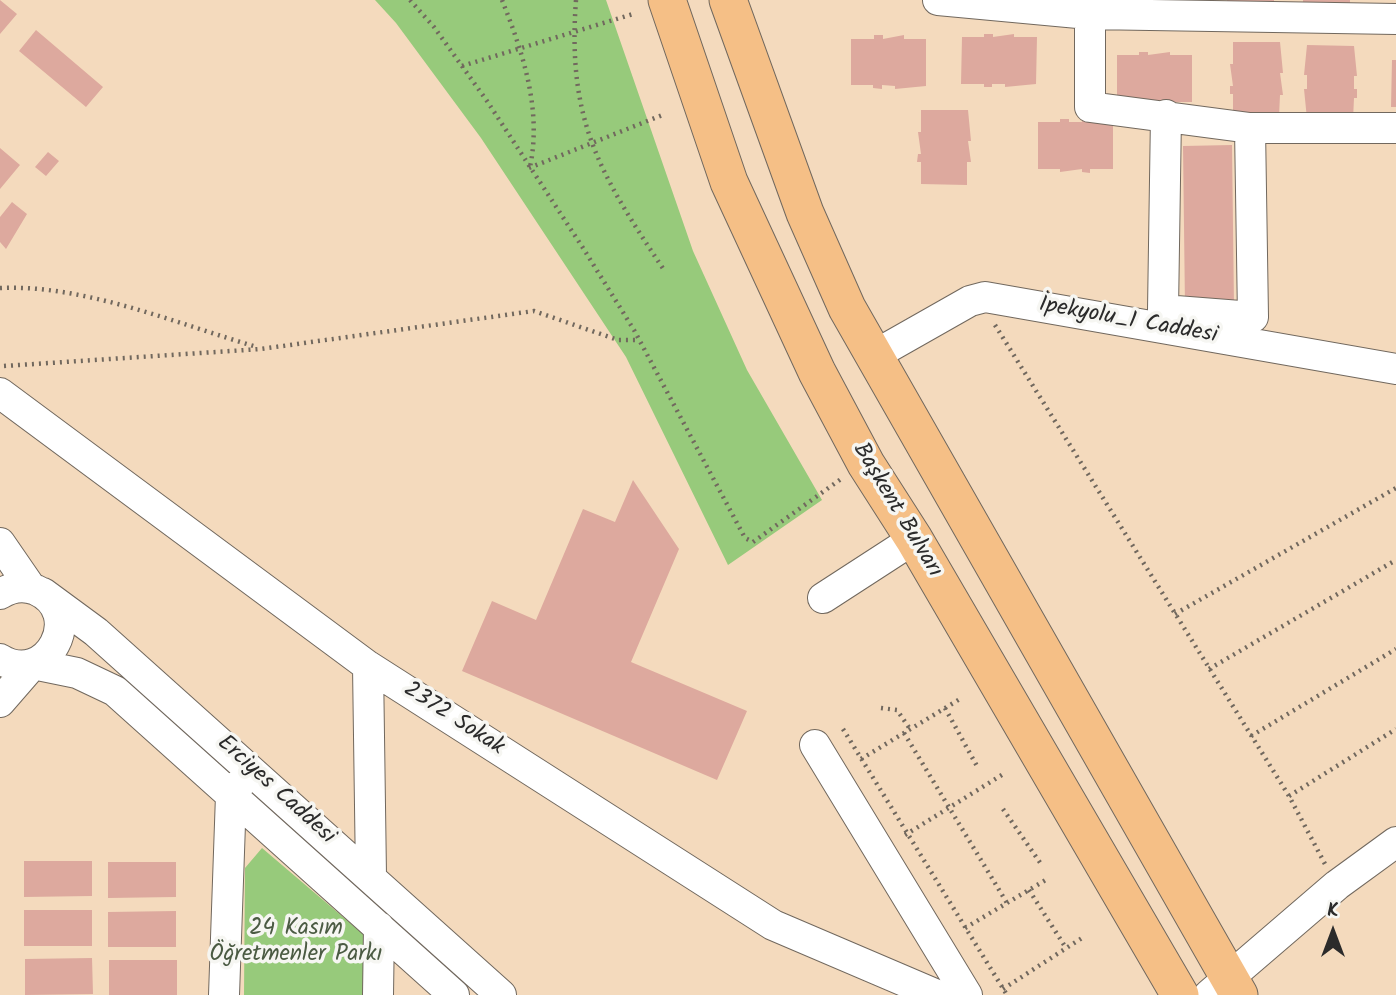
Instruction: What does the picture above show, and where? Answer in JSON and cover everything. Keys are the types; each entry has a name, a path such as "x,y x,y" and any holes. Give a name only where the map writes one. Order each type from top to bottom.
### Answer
{"main road":[{"name":"Başkent Bulvarı","path":"667,0 729,181 817,372 866,464 914,538 1180,995"},
{"path":"728,0 805,213 847,308 1226,989"}],"street":[{"path":"938,0 1396,19"},
{"path":"1090,7 1090,107 1250,128 1396,128"},
{"path":"1166,115 1163,310 1253,317 1250,128"},
{"path":"873,356 978,298"},
{"name":"İpekyolu_1 Caddesi","path":"978,298 1396,369"},
{"name":"2372 Sokak","path":"0,393 368,666 773,925 937,995"},
{"path":"823,598 914,538"},
{"path":"0,543 37,591 59,613 59,638 45,658 33,664 0,702"},
{"path":"0,594 18,587 37,591"},
{"name":"Erciyes Caddesi","path":"37,591 96,632 501,995"},
{"name":"Erciyes Caddesi","path":"0,659 20,666 33,664 77,673 115,691 454,995"},
{"path":"368,666 371,877"},
{"path":"815,745 967,995"},
{"path":"224,995 230,794 251,770"},
{"path":"1226,989 1337,885 1396,842"},
{"path":"378,995 379,927"}],"path":[{"path":"410,0 462,66 639,340 744,538 753,542 818,493 866,464"},
{"path":"502,0 531,93 535,142 529,167"},
{"path":"576,0 574,32 582,119 590,144 614,196 664,271"},
{"path":"462,66 633,14"},
{"path":"529,167 665,114"},
{"path":"0,288 31,287 110,304 261,349"},
{"path":"978,298 1289,796 1337,885"},
{"path":"0,366 261,349 534,311 618,340 639,340"},
{"path":"1175,614 1396,488"},
{"path":"1209,669 1396,560"},
{"path":"1251,736 1396,649"},
{"path":"861,759 960,699"},
{"path":"881,708 897,710 910,729"},
{"path":"945,708 978,768"},
{"path":"844,729 1007,995"},
{"path":"1289,796 1396,729"},
{"path":"904,733 1007,902"},
{"path":"899,839 1005,773"},
{"path":"1003,809 1041,864"},
{"path":"965,928 1049,878"},
{"path":"1029,890 1066,948"},
{"path":"1003,989 1085,936"}],"green space":[{"path":"375,0 606,0 693,251 747,370 822,500 728,565 626,357 481,138 396,23"},
{"name":"24 Kasım Öğretmenler Parkı","path":"262,848 363,934 363,995 244,995 245,868"}],"building":[{"path":"0,0 17,14 0,34"},
{"path":"1227,0 1274,0 1274,4 1227,3"},
{"path":"1303,0 1350,0 1350,6 1303,5"},
{"path":"36,30 103,87 86,107 19,51"},
{"path":"984,34 993,34 993,37 1014,34 1014,37 1037,37 1036,84 1005,87 1005,84 992,84 992,87 984,87 984,84 961,84 962,37 984,37"},
{"path":"874,35 883,35 883,39 904,35 904,39 926,39 926,86 895,89 895,86 882,85 882,89 873,88 873,85 851,85 851,39 874,39"},
{"path":"1233,42 1280,42 1283,95 1280,95 1279,117 1233,116 1230,64 1233,64"},
{"path":"1307,45 1354,46 1357,76 1354,76 1354,89 1357,89 1357,98 1354,98 1353,120 1307,119 1304,89 1307,89 1307,75 1304,75"},
{"path":"1139,52 1148,52 1148,55 1170,52 1170,55 1192,55 1192,102 1117,102 1117,55 1139,55"},
{"path":"1392,60 1396,60 1396,107 1391,107"},
{"path":"921,110 968,110 971,162 967,162 967,185 921,184 921,162 917,162 918,154 921,154 918,132 921,132"},
{"path":"1060,119 1069,119 1069,122 1091,119 1091,122 1113,122 1113,169 1090,169 1090,173 1082,172 1082,169 1060,172 1060,169 1038,169 1038,122 1060,122"},
{"path":"1232,145 1234,306 1185,307 1183,146"},
{"path":"0,148 20,165 0,189"},
{"path":"48,152 59,161 46,176 35,167"},
{"path":"12,202 27,214 6,249 0,242 0,217"},
{"path":"633,480 679,549 631,662 747,711 717,780 462,671 492,601 536,620 583,509 615,522"},
{"path":"24,861 92,861 92,896 24,897"},
{"path":"108,862 176,862 176,897 108,898"},
{"path":"24,910 92,910 92,946 24,946"},
{"path":"176,911 176,947 108,947 108,912"},
{"path":"92,958 93,994 25,995 25,959"},
{"path":"109,960 177,960 177,995 109,995"}]}
